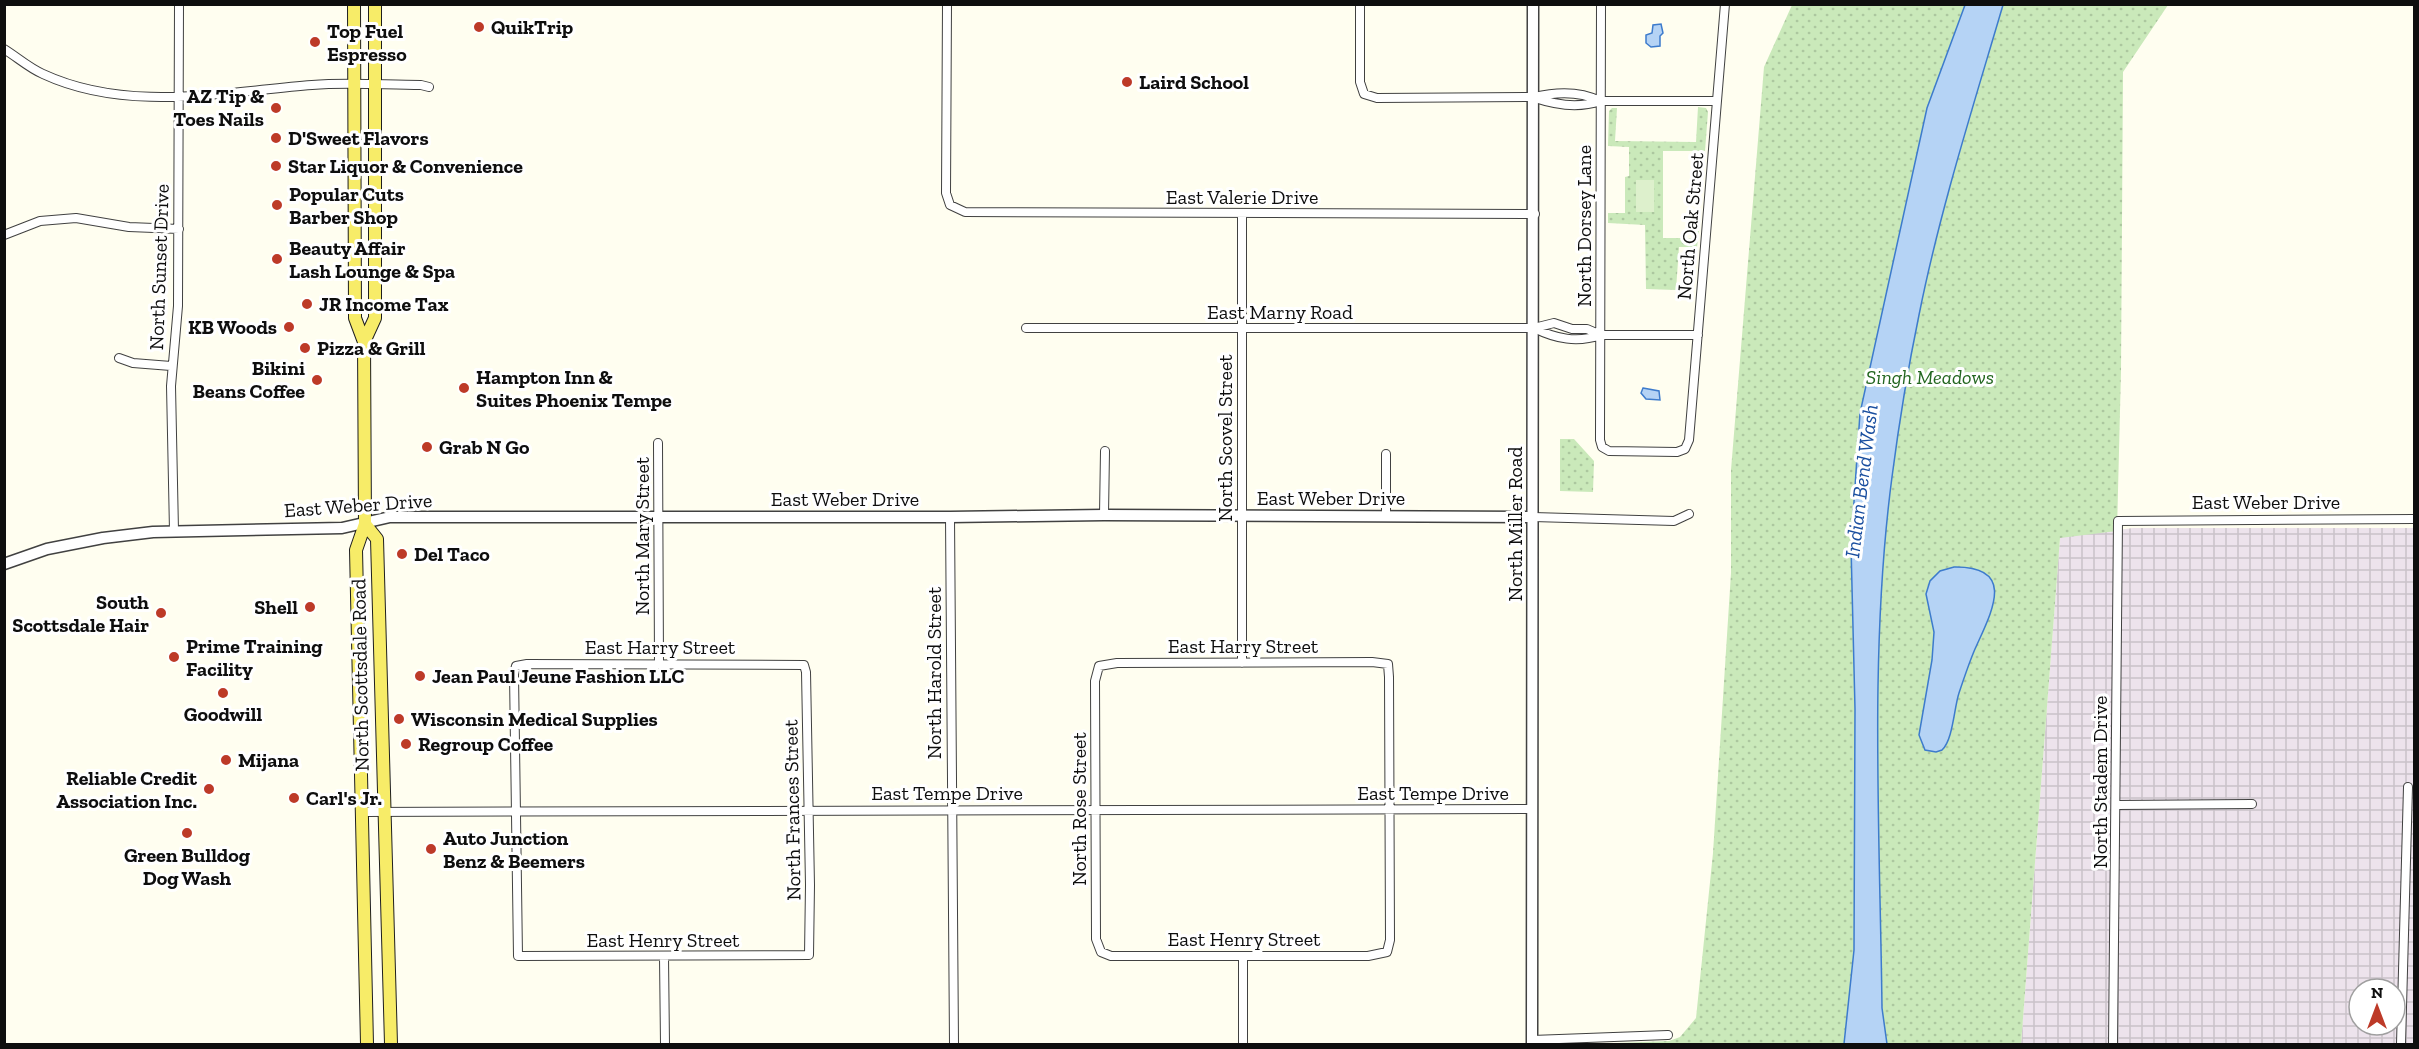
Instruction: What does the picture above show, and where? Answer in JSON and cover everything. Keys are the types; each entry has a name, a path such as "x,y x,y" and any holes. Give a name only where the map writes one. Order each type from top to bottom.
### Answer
{"main road":[{"name":"North Scottsdale Road","path":"354,4 355,318 364,342 365,524 356,550 367,1044"},
{"name":"North Scottsdale Road","path":"364,342 375,318 375,4"},
{"name":"North Scottsdale Road","path":"365,524 377,539 391,1044"}],"street":[{"name":"North Sunset Drive","path":"174,531 171,366 178,306 179,4"},
{"name":"East Valerie Drive","path":"947,4 946,193 950,206 965,212 1535,214"},
{"path":"1360,4 1360,82 1364,94 1377,98 1534,98 1550,93 1588,94 1600,101"},
{"name":"North Miller Road","path":"1532,1042 1535,214 1533,4"},
{"name":"North Dorsey Lane","path":"1601,4 1600,440 1602,447"},
{"name":"North Oak Street","path":"1602,447 1609,451 1677,452 1685,449 1689,440 1725,4"},
{"path":"4,49 40,73 86,89 118,95 180,96 239,93 315,85 375,84 429,87"},
{"path":"1582,94 1582,105"},
{"path":"1534,98 1550,103 1582,105 1600,101 1717,101"},
{"name":"North Scovel Street","path":"1242,213 1242,663"},
{"path":"4,234 40,221 76,218 129,227 179,229"},
{"name":"East Marny Road","path":"1026,328 1534,328 1554,323 1572,329 1587,329 1601,335"},
{"name":"East Marny Road","path":"1534,328 1553,337 1586,340 1601,335 1698,335"},
{"path":"1572,329 1572,339"},
{"path":"119,358 133,363 171,366"},
{"name":"North Mary Street","path":"658,443 659,664"},
{"path":"1104,514 1105,451"},
{"path":"1386,454 1386,515"},
{"name":"East Weber Drive","path":"4,564 47,549 103,538 174,531 342,528 390,517 950,517 1104,514 1386,515 1674,521 1689,514"},
{"name":"North Harold Street","path":"950,517 954,1044"},
{"name":"East Weber Drive","path":"2118,521 2415,519"},
{"name":"North Stadem Drive","path":"2113,1044 2118,521"},
{"name":"East Harry Street","path":"1099,666 1117,663 1372,662 1388,664 1390,809"},
{"name":"East Harry Street","path":"515,811 514,684 516,666 804,665"},
{"name":"North Frances Street","path":"804,665 809,811 809,955"},
{"name":"North Rose Street","path":"1099,666 1095,681 1095,810 1096,939 1101,952"},
{"path":"2401,1044 2408,787"},
{"path":"2117,805 2253,804"},
{"name":"East Henry Street","path":"1101,952 1111,956 1368,956 1387,952 1390,940 1390,809"},
{"name":"East Tempe Drive","path":"361,812 1532,809"},
{"name":"East Henry Street","path":"515,811 518,956 809,955"},
{"path":"1243,956 1243,1044"},
{"path":"663,957 665,1044"},
{"path":"1532,1042 1668,1035"}],"shaded area":[{"path":"2133,528 2414,528 2414,1044 2021,1044 2060,537"}],"green space":[{"name":"Singh Meadows","path":"1792,5 2168,5 2123,72 2121,371 2117,531 2060,538 2021,1044 1592,1044 1669,1041 1680,1037 1696,1018 1713,853 1731,573 1731,470 1764,67"},
{"path":"1698,107 1706,108 1708,112 1705,151 1663,151 1663,238 1692,238 1692,231 1699,231 1697,247 1679,247 1676,290 1646,289 1645,225 1608,223 1608,213 1625,213 1625,177 1629,176 1629,147 1608,146 1609,111 1617,108 1615,141 1696,142"},
{"path":"1636,180 1654,180 1654,212 1636,212"},
{"path":"1560,439 1574,439 1594,461 1593,492 1560,491"}],"water":[{"name":"Indian Bend Wash","path":"1965,5 2003,5 1927,276 1911,355 1892,477 1880,608 1878,809 1882,1008 1887,1044 1844,1044 1854,950 1855,709 1851,546 1860,413 1927,108"},
{"path":"1661,24 1663,33 1660,36 1660,46 1651,47 1646,43 1646,35 1652,33 1653,25"},
{"path":"1643,388 1659,391 1660,400 1646,399 1641,393"},
{"path":"1954,567 1974,569 1987,574 1993,583 1994,594 1992,607 1959,693 1949,739 1942,750 1936,752 1925,750 1919,735 1932,660 1934,632 1926,594 1930,581 1940,571"}],"place":[{"name":"QuikTrip","path":"479,27"},
{"name":"Top Fuel Espresso","path":"315,42"},
{"name":"Laird School","path":"1127,82"},
{"name":"AZ Tip & Toes Nails","path":"276,108"},
{"name":"D'Sweet Flavors","path":"276,138"},
{"name":"Star Liquor & Convenience","path":"276,166"},
{"name":"Popular Cuts Barber Shop","path":"277,205"},
{"name":"Beauty Affair Lash Lounge & Spa","path":"277,259"},
{"name":"JR Income Tax","path":"307,304"},
{"name":"KB Woods","path":"289,327"},
{"name":"Pizza & Grill","path":"305,348"},
{"name":"Bikini Beans Coffee","path":"317,380"},
{"name":"Hampton Inn & Suites Phoenix Tempe","path":"464,388"},
{"name":"Grab N Go","path":"427,447"},
{"name":"Del Taco","path":"402,554"},
{"name":"Shell","path":"310,607"},
{"name":"South Scottsdale Hair","path":"161,613"},
{"name":"Prime Training Facility","path":"174,657"},
{"name":"Jean Paul Jeune Fashion LLC","path":"420,676"},
{"name":"Goodwill","path":"223,693"},
{"name":"Wisconsin Medical Supplies","path":"399,719"},
{"name":"Regroup Coffee","path":"406,744"},
{"name":"Mijana","path":"226,760"},
{"name":"Reliable Credit Association Inc.","path":"209,789"},
{"name":"Carl's Jr.","path":"294,798"},
{"name":"Green Bulldog Dog Wash","path":"187,833"},
{"name":"Auto Junction Benz & Beemers","path":"431,849"}]}
